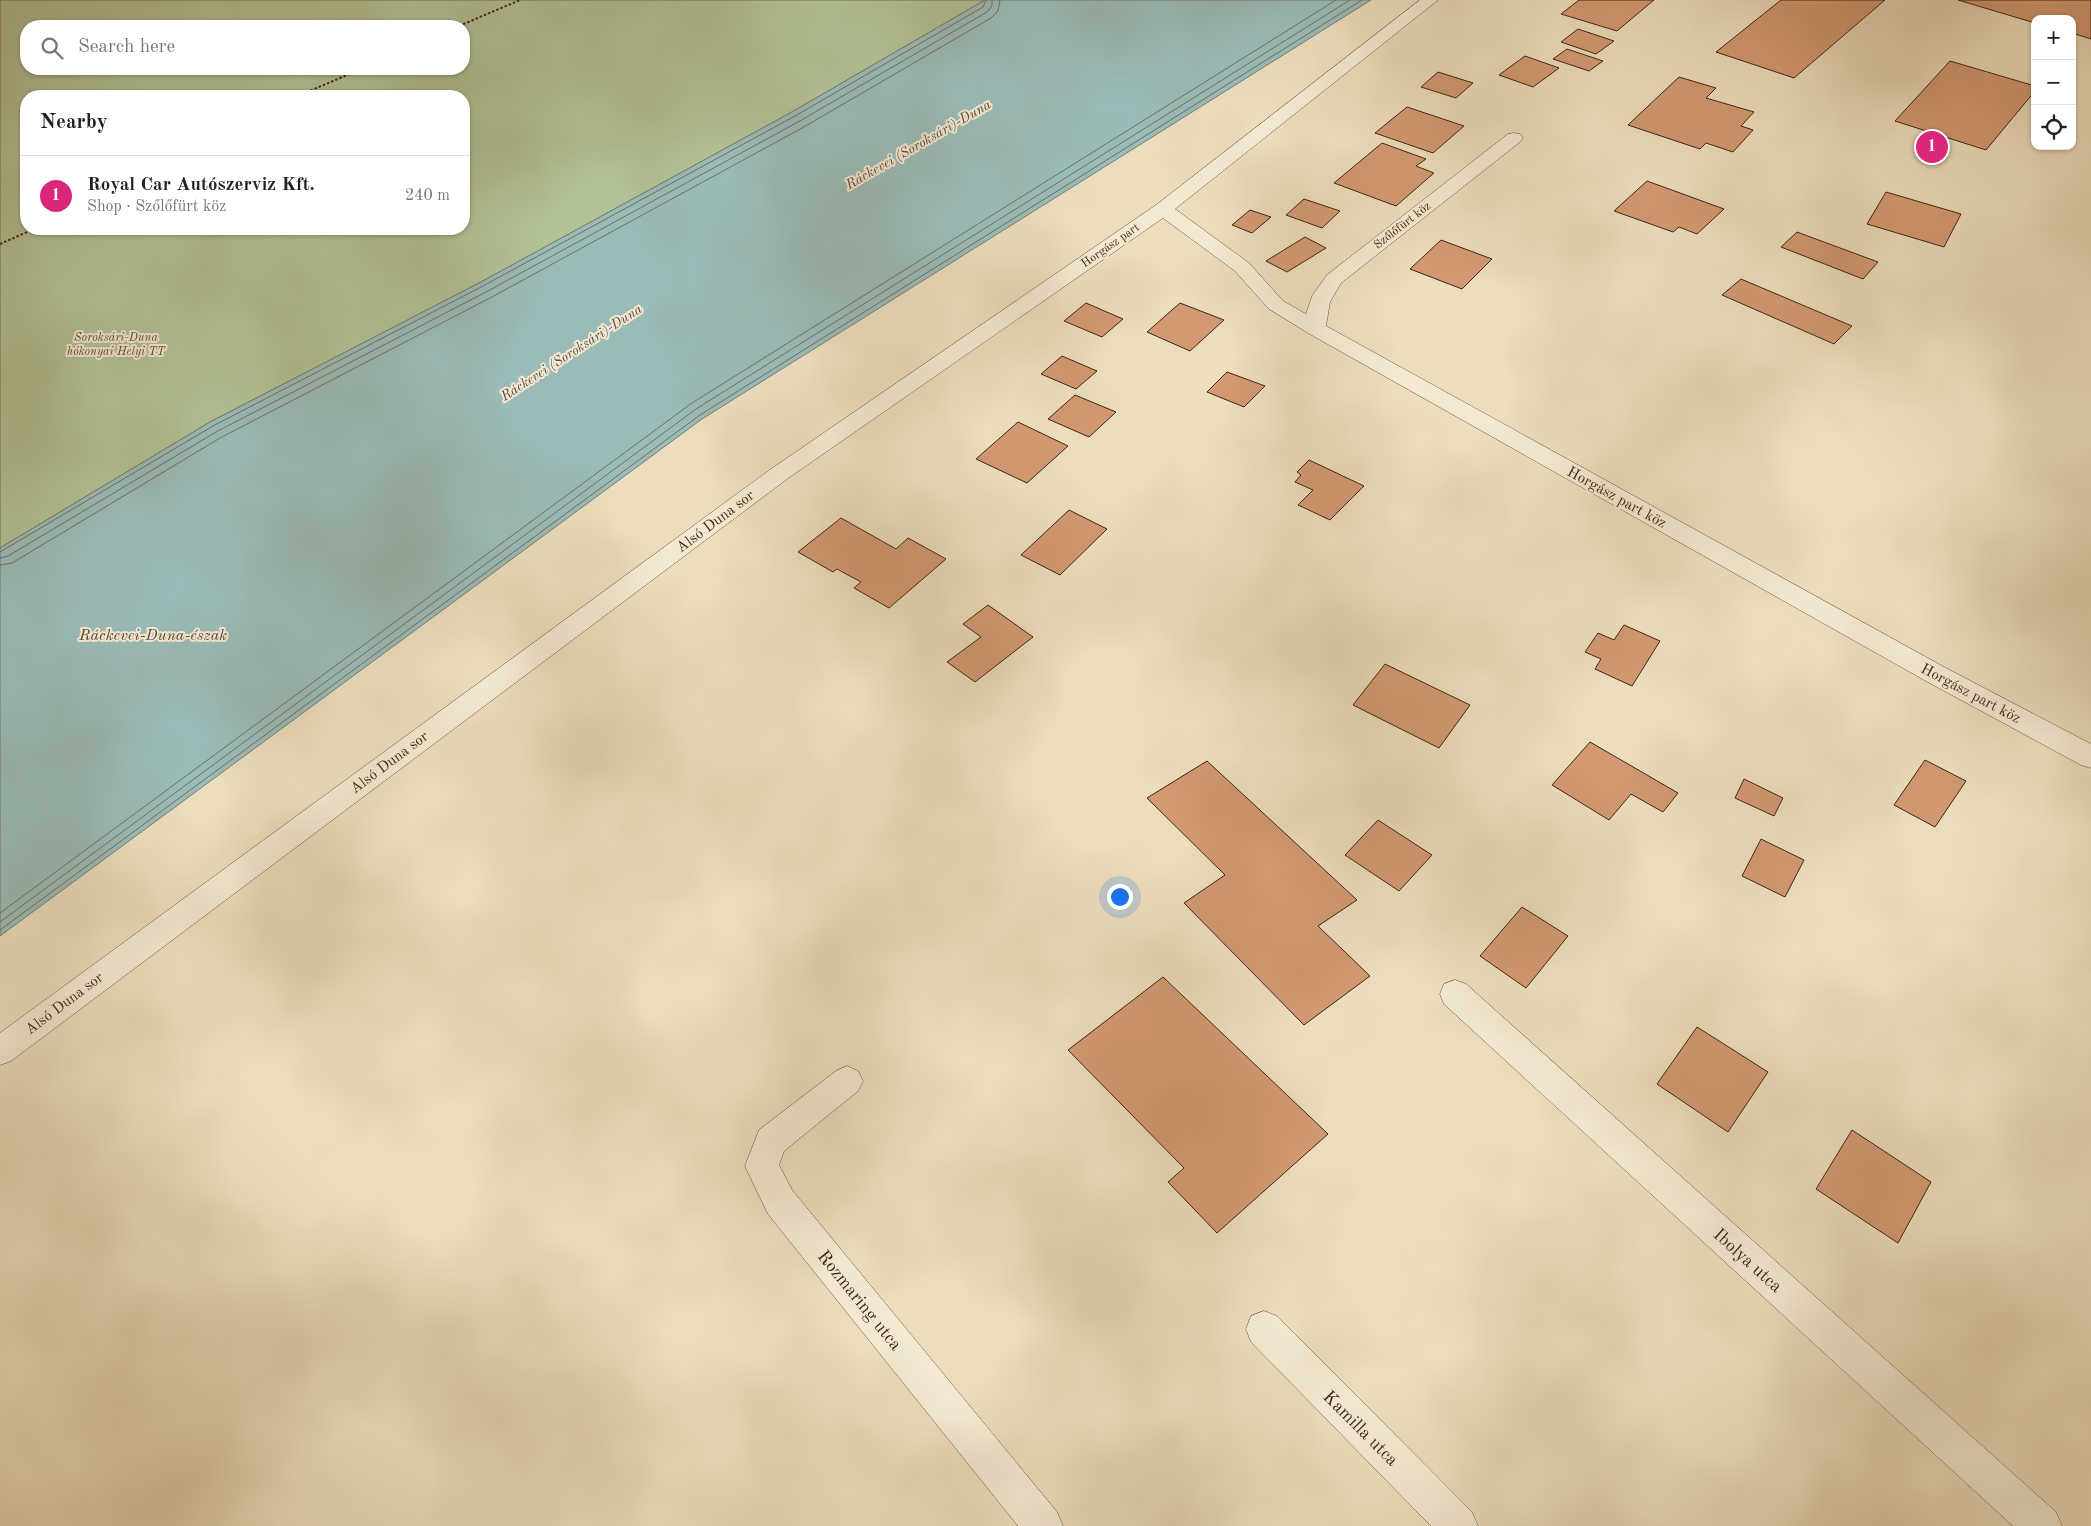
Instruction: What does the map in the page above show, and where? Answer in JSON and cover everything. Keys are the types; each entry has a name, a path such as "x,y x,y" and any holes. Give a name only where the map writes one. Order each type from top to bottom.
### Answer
{"street":[{"name":"Horgász part","path":"779,474 1163,209 1430,0"},
{"name":"Szőlőfürt köz","path":"1315,330 1315,317 1321,295 1334,279 1514,138"},
{"name":"Horgász part köz","path":"1163,209 1242,267 1276,305 1315,330 1935,674 2091,757"},
{"name":"Alsó Duna sor","path":"0,1051 779,474"},
{"name":"Ibolya utca","path":"1455,994 2042,1526"},
{"name":"Rozmaring utca","path":"847,1080 771,1141 762,1166 780,1202 1043,1526"},
{"name":"Kamilla utca","path":"1264,1329 1458,1526"}],"path":[{"path":"470,21 520,0"},
{"path":"312,90 347,75"},
{"path":"0,244 20,235"}],"green space":[{"name":"Soroksári-Duna hókonyai Helyi TT","path":"0,0 985,0 792,112 481,282 210,422 0,548"}],"water":[{"name":"Ráckevei-Duna-észak","path":"985,0 1371,0 702,419 0,936 0,548 210,422 481,282 792,112"}],"building":[{"path":"1579,0 1654,0 1617,31 1561,14"},
{"path":"1781,0 1885,0 1794,78 1716,52"},
{"path":"1958,0 2091,0 2091,39 2076,34 2076,15 2031,15 2031,22"},
{"path":"1578,29 1614,41 1596,54 1561,42"},
{"path":"1567,49 1603,61 1589,71 1553,59"},
{"path":"1525,56 1559,68 1533,87 1499,75"},
{"path":"1950,61 2031,85 2031,96 1986,150 1895,121"},
{"path":"1438,72 1473,83 1456,98 1421,87"},
{"path":"1679,77 1716,88 1706,98 1754,112 1741,126 1753,130 1733,152 1706,143 1700,149 1628,125"},
{"path":"1407,107 1464,126 1433,153 1375,133"},
{"path":"1382,143 1426,159 1416,166 1434,173 1396,206 1334,183"},
{"path":"1647,181 1724,209 1697,234 1679,227 1673,232 1614,211"},
{"path":"1886,192 1961,214 1944,247 1867,224"},
{"path":"1304,199 1340,211 1322,228 1286,215"},
{"path":"1250,210 1271,217 1252,233 1232,225"},
{"path":"1797,232 1878,262 1863,279 1781,247"},
{"path":"1305,237 1326,248 1287,272 1266,261"},
{"path":"1441,240 1492,259 1462,289 1410,269"},
{"path":"1741,279 1852,326 1834,344 1722,295"},
{"path":"1086,303 1123,319 1102,337 1064,321"},
{"path":"1180,303 1224,320 1190,351 1147,332"},
{"path":"1062,356 1097,371 1076,389 1041,374"},
{"path":"1227,372 1265,386 1244,407 1207,392"},
{"path":"1075,395 1116,412 1089,437 1048,419"},
{"path":"1018,422 1068,446 1027,483 976,459"},
{"path":"1309,460 1364,486 1330,520 1298,505 1313,490 1295,482 1301,475 1297,472"},
{"path":"1069,510 1107,529 1060,575 1021,555"},
{"path":"841,518 896,549 908,538 946,559 889,608 854,588 861,582 837,569 833,572 798,552"},
{"path":"988,605 1033,637 975,682 947,662 981,637 963,624"},
{"path":"1624,625 1660,641 1632,686 1595,669 1601,659 1585,652 1598,633 1614,640"},
{"path":"1385,664 1470,705 1439,748 1353,705"},
{"path":"1590,742 1678,793 1663,812 1631,794 1609,820 1552,785"},
{"path":"1925,760 1966,781 1935,827 1894,805"},
{"path":"1207,761 1357,900 1318,926 1370,976 1304,1025 1184,903 1225,875 1147,798"},
{"path":"1744,779 1783,798 1774,816 1735,798"},
{"path":"1378,820 1432,855 1399,891 1345,855"},
{"path":"1761,839 1804,860 1785,897 1742,876"},
{"path":"1522,907 1568,936 1526,988 1480,956"},
{"path":"1163,977 1328,1134 1217,1233 1168,1182 1184,1168 1068,1050"},
{"path":"1697,1027 1768,1072 1728,1132 1657,1084"},
{"path":"1852,1130 1931,1182 1898,1243 1816,1189"}],"place":[{"name":"Royal Car Autószerviz Kft.","path":"1932,147"}],"water label":[{"name":"Ráckevei (Soroksári)-Duna","path":"918,144"},
{"name":"Ráckevei (Soroksári)-Duna","path":"571,352"}]}
